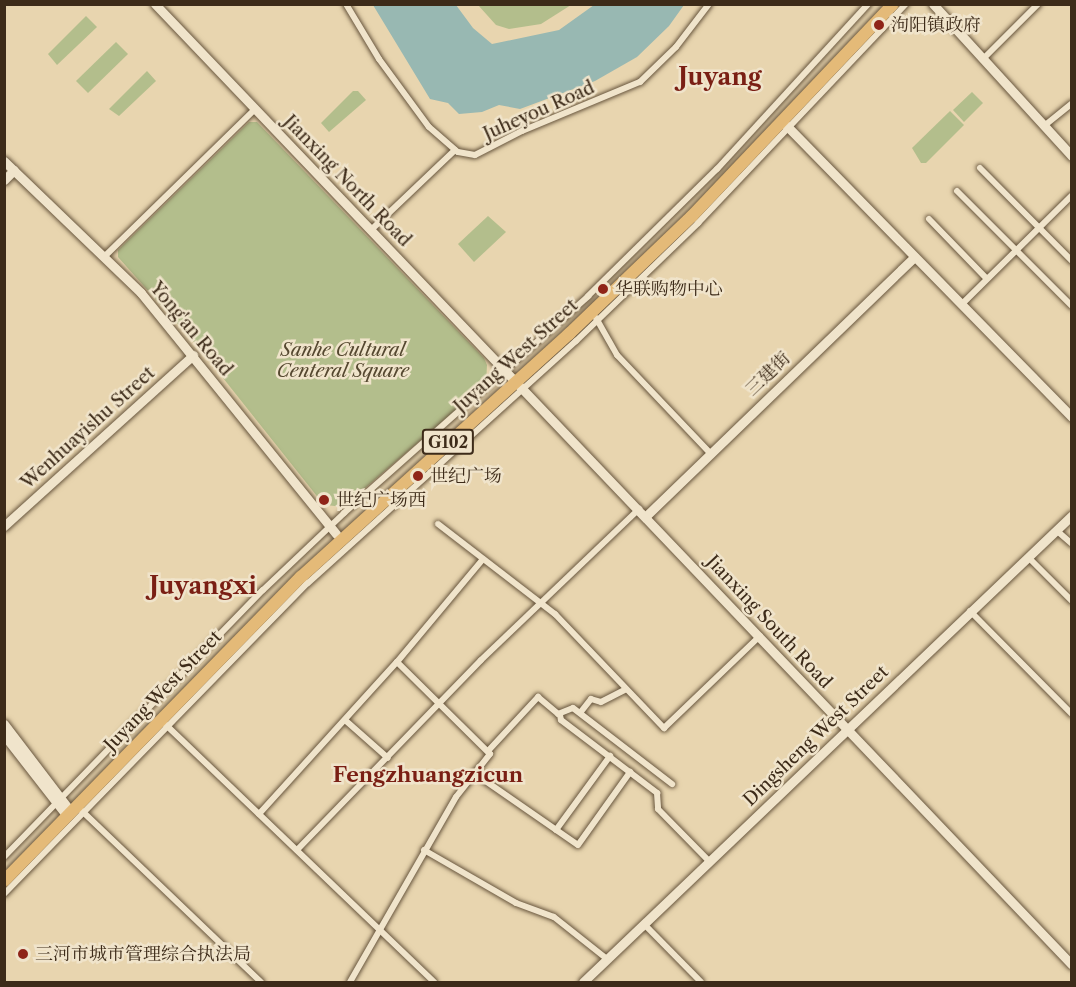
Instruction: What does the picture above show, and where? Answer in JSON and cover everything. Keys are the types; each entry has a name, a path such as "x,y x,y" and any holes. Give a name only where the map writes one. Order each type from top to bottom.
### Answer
{"highway":[{"name":"Juyang West Street","path":"4,881 68,808 164,723 357,524 514,379 686,211 883,4"},
{"name":"Juyang West Street","path":"4,870 68,808 333,530 514,379 595,316 786,126 893,4"}],"street":[{"name":"Jianxing North Road","path":"155,4 514,379"},
{"path":"346,4 417,112 437,137 455,150 371,230"},
{"name":"Juheyou Road","path":"455,150 471,155 482,153 522,131 640,82 676,47 710,4"},
{"path":"514,379 588,296 717,169 868,4"},
{"path":"906,4 786,126 1071,417"},
{"path":"933,4 1071,156"},
{"path":"983,59 1038,4"},
{"path":"1044,126 1071,102"},
{"path":"104,256 255,110"},
{"name":"Yong'an Road","path":"4,161 104,256 193,355 333,530"},
{"path":"980,168 1071,261"},
{"path":"4,180 14,170"},
{"path":"957,191 1071,306"},
{"path":"961,305 1071,195"},
{"path":"929,219 987,279"},
{"name":"三建街","path":"642,512 710,453 914,257"},
{"path":"595,316 602,334 617,356 710,453"},
{"name":"Wenhuayishu Street","path":"4,526 193,355"},
{"name":"Jianxing South Road","path":"514,379 1071,965"},
{"path":"297,850 542,603 642,512"},
{"name":"Dingsheng West Street","path":"583,982 1071,514"},
{"path":"438,524 542,603 664,728 760,636"},
{"path":"1056,530 1071,544"},
{"path":"1028,556 1071,602"},
{"path":"259,814 397,662 483,559"},
{"path":"970,611 1071,714"},
{"path":"397,662 439,706 488,751"},
{"path":"580,713 591,699 601,702 626,689"},
{"path":"350,982 424,850 474,773 490,753 488,751 536,698 660,796 658,809 709,861"},
{"path":"560,715 571,707 672,784"},
{"path":"345,720 388,758"},
{"path":"164,723 434,982"},
{"path":"4,724 68,808"},
{"path":"4,735 68,808 261,982"},
{"path":"556,830 610,756"},
{"path":"474,773 578,845 630,772"},
{"path":"4,857 68,808"},
{"path":"4,894 68,808"},
{"path":"424,850 516,903 554,917 585,938 607,959"},
{"path":"644,924 702,982"}],"green space":[{"path":"478,5 571,5 541,24 509,29 496,25"},
{"path":"86,16 97,27 57,65 48,54"},
{"path":"116,42 128,54 88,93 76,81"},
{"path":"147,71 156,81 119,116 109,109"},
{"path":"353,91 358,91 366,100 329,132 321,123"},
{"path":"972,92 983,103 964,122 953,110"},
{"path":"950,111 964,125 926,163 921,163 912,148"},
{"name":"Sanhe Cultural Centeral Square","path":"249,122 257,122 484,358 487,365 486,384 343,507 326,505 320,500 200,349 118,257 118,250"},
{"path":"488,216 506,232 474,262 458,244"}],"water":[{"path":"373,5 456,5 473,28 492,44 559,30 594,5 684,5 669,26 637,57 595,81 520,109 499,105 482,112 459,114 448,103 430,99"}],"place":[{"name":"泃阳镇政府","path":"879,25"},
{"name":"华联购物中心","path":"603,289"},
{"name":"世纪广场","path":"418,476"},
{"name":"世纪广场西","path":"324,500"},
{"name":"三河市城市管理综合执法局","path":"23,954"}],"district":[{"name":"Juyang","path":"720,77"},
{"name":"Juyangxi","path":"203,586"},
{"name":"Fengzhuangzicun","path":"428,775"}]}
